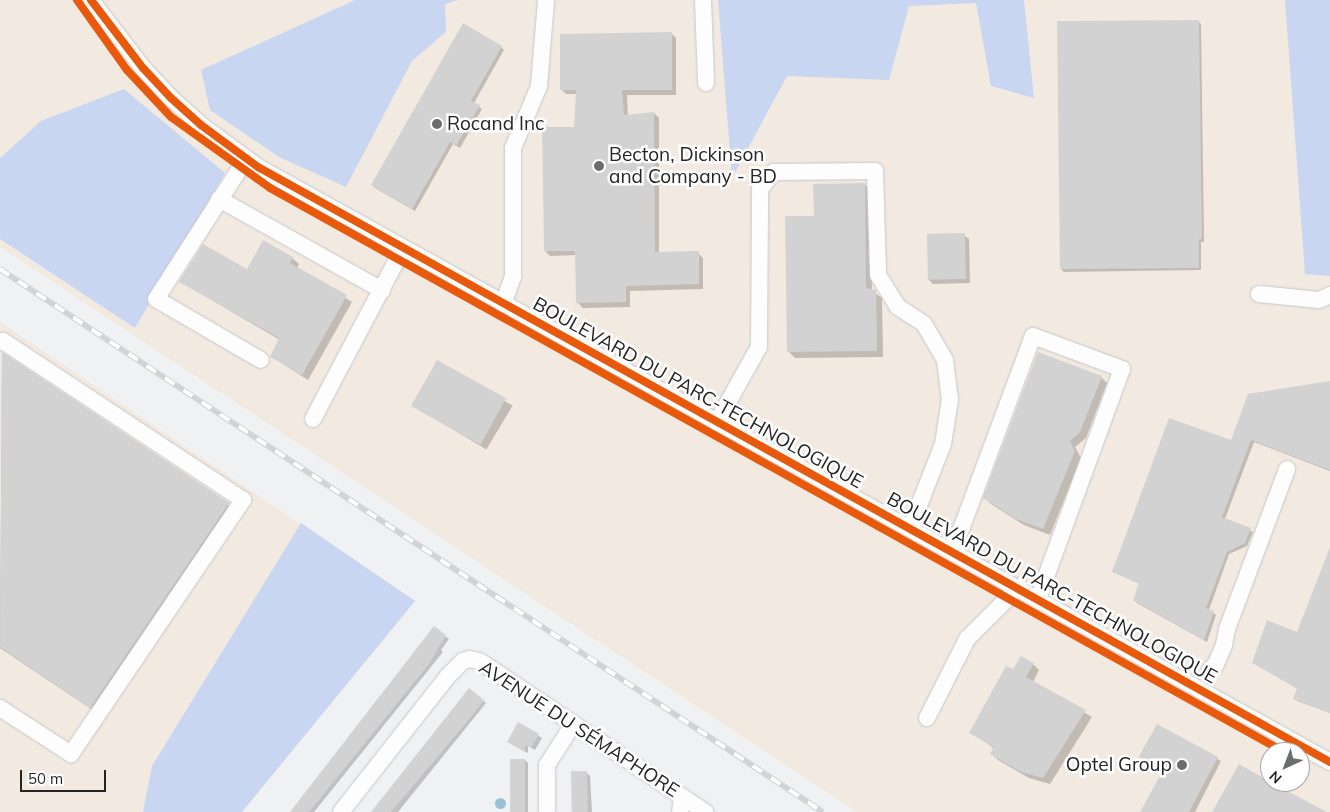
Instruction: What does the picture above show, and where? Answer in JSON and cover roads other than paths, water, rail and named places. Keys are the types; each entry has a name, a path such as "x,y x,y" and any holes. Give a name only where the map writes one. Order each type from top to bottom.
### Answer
{"street":[{"name":"BOULEVARD DU PARC-TECHNOLOGIQUE","path":"91,0 121,41 165,92 201,125 246,158 503,304 1038,598 1330,762"},
{"path":"503,304 513,277 513,148 539,86 546,0"},
{"path":"703,0 706,83"},
{"path":"246,158 156,299 261,360"},
{"path":"717,422 759,347 760,189 774,172 875,171 878,275 898,307 924,324 941,353 945,360 950,399 943,444 910,528"},
{"path":"219,199 382,290"},
{"path":"313,419 403,248"},
{"path":"1259,294 1325,300"},
{"path":"953,551 1033,336 1122,369 1038,598"},
{"path":"0,342 3,341 243,500 71,754 0,708"},
{"path":"1204,691 1210,670 1209,657 1216,638 1227,629 1287,469"},
{"path":"926,718 967,639 1019,588"},
{"name":"AVENUE DU SÉMAPHORE","path":"341,812 462,661 470,659 481,662 681,805 705,812"},
{"path":"547,812 547,765 572,726"}],"railway":[{"path":"0,269 823,812"}],"place":[{"name":"Rocand Inc","path":"437,124"},
{"name":"Becton, Dickinson and Company - BD","path":"599,166"},
{"name":"Optel Group","path":"1182,765"}]}
